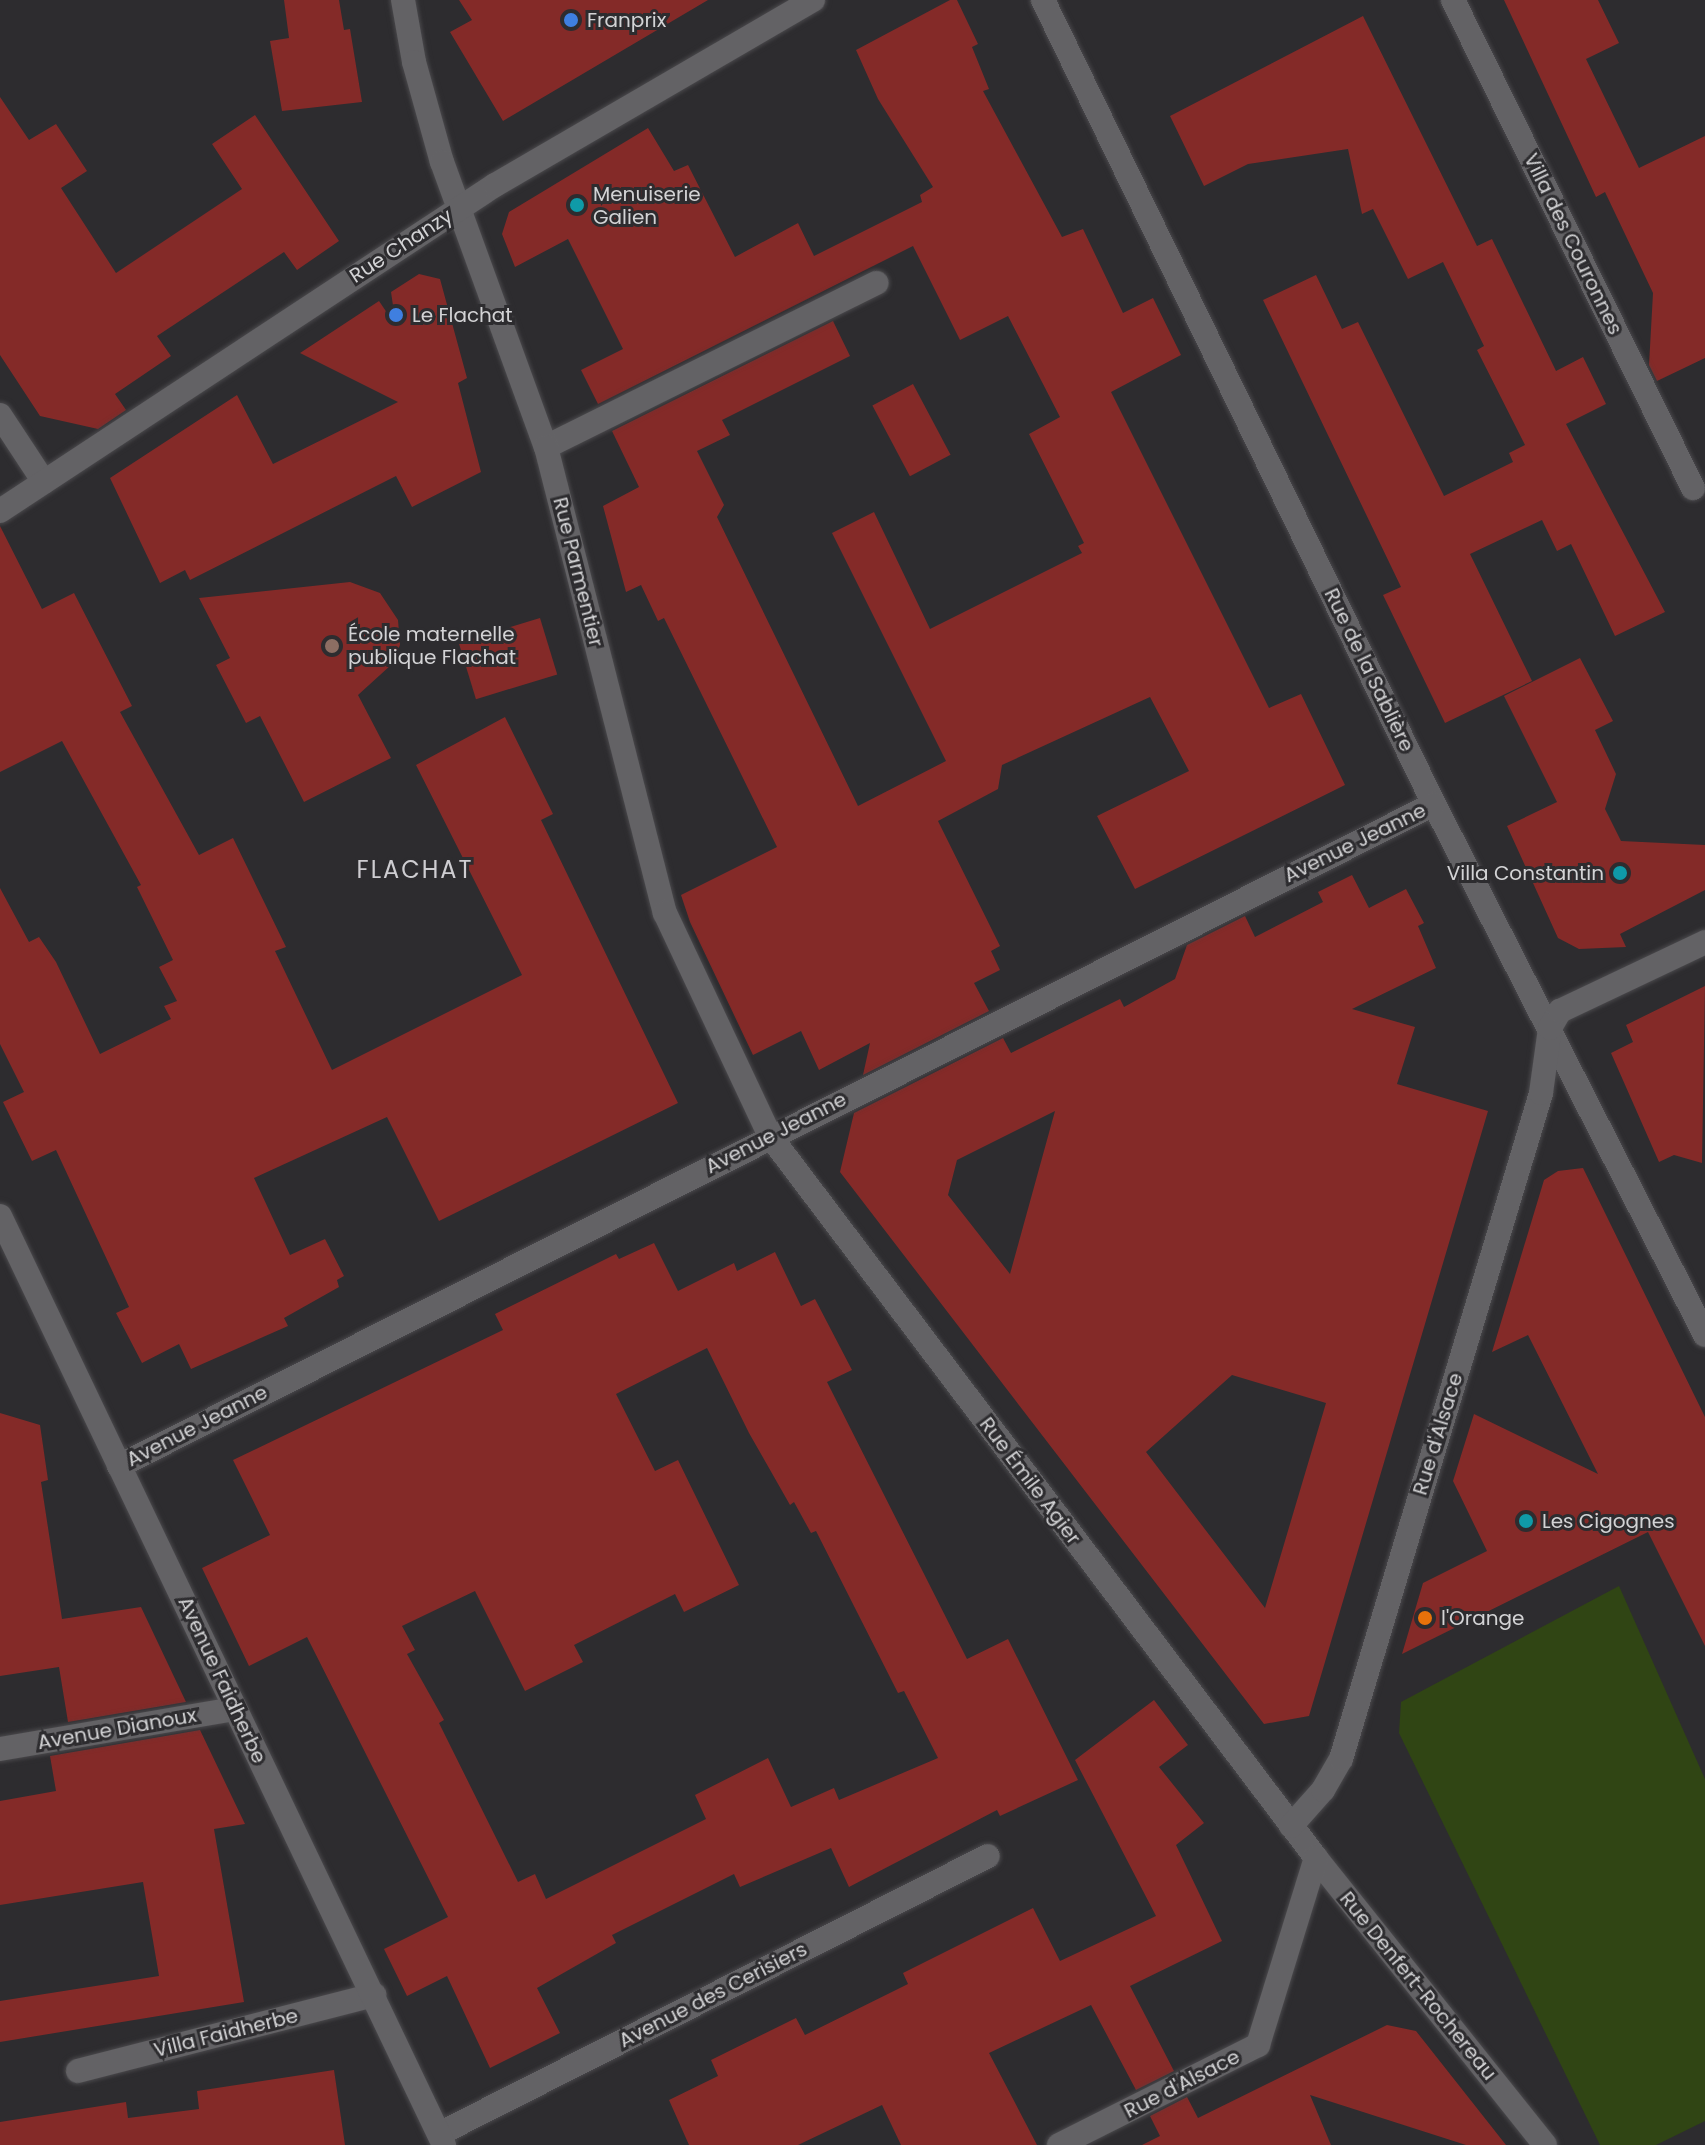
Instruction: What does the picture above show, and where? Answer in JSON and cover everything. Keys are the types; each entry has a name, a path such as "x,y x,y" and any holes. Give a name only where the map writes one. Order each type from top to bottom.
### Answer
{"street":[{"name":"Rue Parmentier","path":"403,0 414,62 459,209 546,447 665,913 770,1136"},
{"name":"Rue Chanzy","path":"0,511 459,209 813,0"},
{"name":"Rue de la Sablière","path":"1043,0 1434,804 1705,1335"},
{"name":"Villa des Couronnes","path":"1453,0 1693,488"},
{"path":"546,447 877,283"},
{"path":"0,415 44,482"},
{"name":"Avenue Jeanne","path":"119,1466 1434,804"},
{"path":"1550,1028 1560,1011 1705,942"},
{"name":"Rue d'Alsace","path":"1291,1826 1323,1790 1341,1759 1541,1093 1550,1028"},
{"name":"Rue Émile Agier","path":"770,1136 1291,1826"},
{"name":"Avenue Faidherbe","path":"0,1216 441,2140"},
{"name":"Avenue Dianoux","path":"0,1749 234,1709"},
{"name":"Rue Denfert-Rochereau","path":"1291,1826 1545,2145"},
{"name":"Avenue des Cerisiers","path":"441,2140 988,1856"},
{"name":"Rue d'Alsace","path":"1059,2145 1258,2045 1316,1858"},
{"name":"Villa Faidherbe","path":"78,2071 374,1995"}],"green space":[{"path":"1619,1586 1705,1779 1705,2121 1656,2145 1600,2145 1399,1733 1401,1702"}],"building":[{"path":"284,0 339,0 344,30 350,29 362,102 282,111 270,41 289,38"},
{"path":"459,0 708,0 503,121 450,32 472,20"},
{"path":"950,0 957,0 978,44 972,47 989,89 983,91 1062,237 1083,229 1123,313 1153,298 1181,355 1111,392 1269,708 1301,694 1345,785 1135,889 1097,816 1189,771 1150,697 1002,765 998,789 938,821 1000,946 991,951 1000,970 974,983 989,1011 863,1075 870,1043 819,1070 801,1031 753,1055 690,922 681,895 777,847 664,618 658,621 641,585 626,592 603,506 639,487 612,431 833,321 850,356 722,420 730,435 697,451 724,505 717,517 858,806 946,761 832,533 874,512 930,629 1082,553 1078,546 1084,543 1029,434 1060,417 1008,316 960,340 913,246 598,404 581,370 623,349 568,239 515,267 502,234 509,212 648,128 674,171 688,165 735,257 798,223 814,256 922,202 920,195 933,187 878,99 856,50"},
{"path":"1504,0 1598,0 1619,43 1586,59 1639,168 1705,136 1705,358 1657,381 1649,365 1653,293 1605,192 1596,197"},
{"path":"1363,16 1477,246 1492,239 1556,371 1583,357 1606,404 1566,424 1665,612 1615,636 1571,544 1557,551 1542,520 1470,554 1532,681 1445,723 1383,595 1401,587 1263,300 1316,275 1342,329 1358,322 1444,496 1513,462 1509,453 1525,445 1477,350 1484,346 1443,262 1408,279 1373,209 1362,214 1348,149 1248,164 1204,186 1170,116"},
{"path":"0,97 29,140 56,124 68,142 87,171 61,188 116,273 242,189 212,144 255,115 339,241 297,270 284,252 157,336 171,356 115,394 126,410 98,429 40,416 0,355"},
{"path":"419,274 440,279 467,378 458,383 481,472 412,507 396,476 190,580 185,570 160,583 110,478 237,395 273,464 398,402 300,353 379,301 396,326 391,292"},
{"path":"913,384 951,455 910,476 872,406"},
{"path":"0,526 42,609 74,593 132,706 120,712 199,855 233,838 286,947 275,951 332,1070 522,975 416,765 505,717 553,814 541,820 678,1103 439,1221 387,1117 254,1178 290,1255 325,1239 344,1276 337,1280 339,1287 284,1318 288,1326 191,1369 179,1344 142,1363 116,1313 129,1307 56,1150 32,1161 3,1102 24,1092 0,1044 0,888 29,942 39,937 56,962 100,1054 171,1019 164,1006 177,1001 159,967 173,960 137,887 141,885 62,741 0,772"},
{"path":"350,582 380,593 398,620 400,645 391,665 358,695 391,758 304,802 260,716 246,723 216,665 230,658 199,598"},
{"path":"540,618 557,674 476,699 459,643"},
{"path":"1580,658 1613,721 1595,730 1616,774 1605,809 1621,841 1705,845 1705,890 1620,934 1626,947 1579,949 1558,938 1507,826 1557,802 1504,696"},
{"path":"1352,875 1369,908 1406,889 1424,923 1418,926 1436,968 1352,1009 1415,1027 1397,1084 1488,1111 1309,1716 1264,1724 840,1172 854,1113 1003,1038 1011,1053 1120,999 1124,1007 1175,979 1187,945 1245,916 1255,937 1323,902 1318,892","holes":["1055,1111 1010,1274 948,1195 957,1160","1232,1375 1326,1403 1265,1608 1146,1452"]},
{"path":"1705,986 1702,1163 1674,1155 1659,1162 1611,1053 1633,1042 1626,1025"},
{"path":"1583,1168 1705,1417 1705,1646 1648,1532 1402,1654 1423,1583 1487,1551 1453,1481 1474,1414 1598,1474 1528,1335 1492,1352 1544,1180 1558,1171"},
{"path":"654,1243 678,1291 734,1263 737,1271 775,1252 801,1306 815,1299 852,1370 827,1382 967,1659 1008,1639 1078,1780 1000,1816 997,1810 849,1887 831,1848 740,1887 734,1874 612,1935 616,1943 537,1988 560,2033 490,2068 447,1976 407,1996 384,1949 448,1917 307,1637 249,1666 202,1568 270,1535 233,1460 503,1330 495,1314 616,1254 619,1259","holes":["707,1348 749,1433 790,1505 794,1502 811,1533 816,1531 898,1693 904,1691 938,1758 839,1800 834,1788 791,1807 768,1758 695,1795 706,1819 546,1899 535,1874 518,1882 439,1723 444,1720 407,1654 415,1650 402,1626 475,1591 525,1691 583,1662 574,1645 675,1594 684,1612 739,1585 678,1460 655,1471 616,1394"]},
{"path":"0,1413 40,1425 48,1480 41,1482 62,1619 141,1607 186,1702 68,1722 59,1667 0,1676"},
{"path":"1154,1700 1188,1745 1159,1767 1204,1823 1176,1845 1222,1941 1130,1986 1174,2071 1136,2090 1091,2005 989,2053 1037,2145 901,2145 882,2105 798,2145 689,2145 669,2100 718,2076 711,2060 796,2018 805,2035 908,1984 903,1973 1033,1908 1060,1961 1156,1916 1075,1760"},
{"path":"200,1730 245,1824 214,1829 244,2002 0,2042 0,2001 159,1976 143,1882 0,1905 0,1801 56,1791 50,1756"},
{"path":"1387,2025 1416,2031 1506,2145 1466,2145 1310,2095 1331,2145 1142,2145 1160,2136 1150,2116 1187,2097 1198,2118"},
{"path":"334,2070 345,2145 0,2145 0,2122 126,2102 128,2118 199,2109 197,2091"}],"place":[{"name":"Franprix","path":"571,20"},
{"name":"Menuiserie Galien","path":"577,205"},
{"name":"Le Flachat","path":"396,315"},
{"name":"École maternelle publique Flachat","path":"332,646"},
{"name":"Villa Constantin","path":"1620,873"},
{"name":"Les Cigognes","path":"1526,1521"},
{"name":"l'Orange","path":"1425,1618"}],"district":[{"name":"FLACHAT","path":"415,870"}]}
